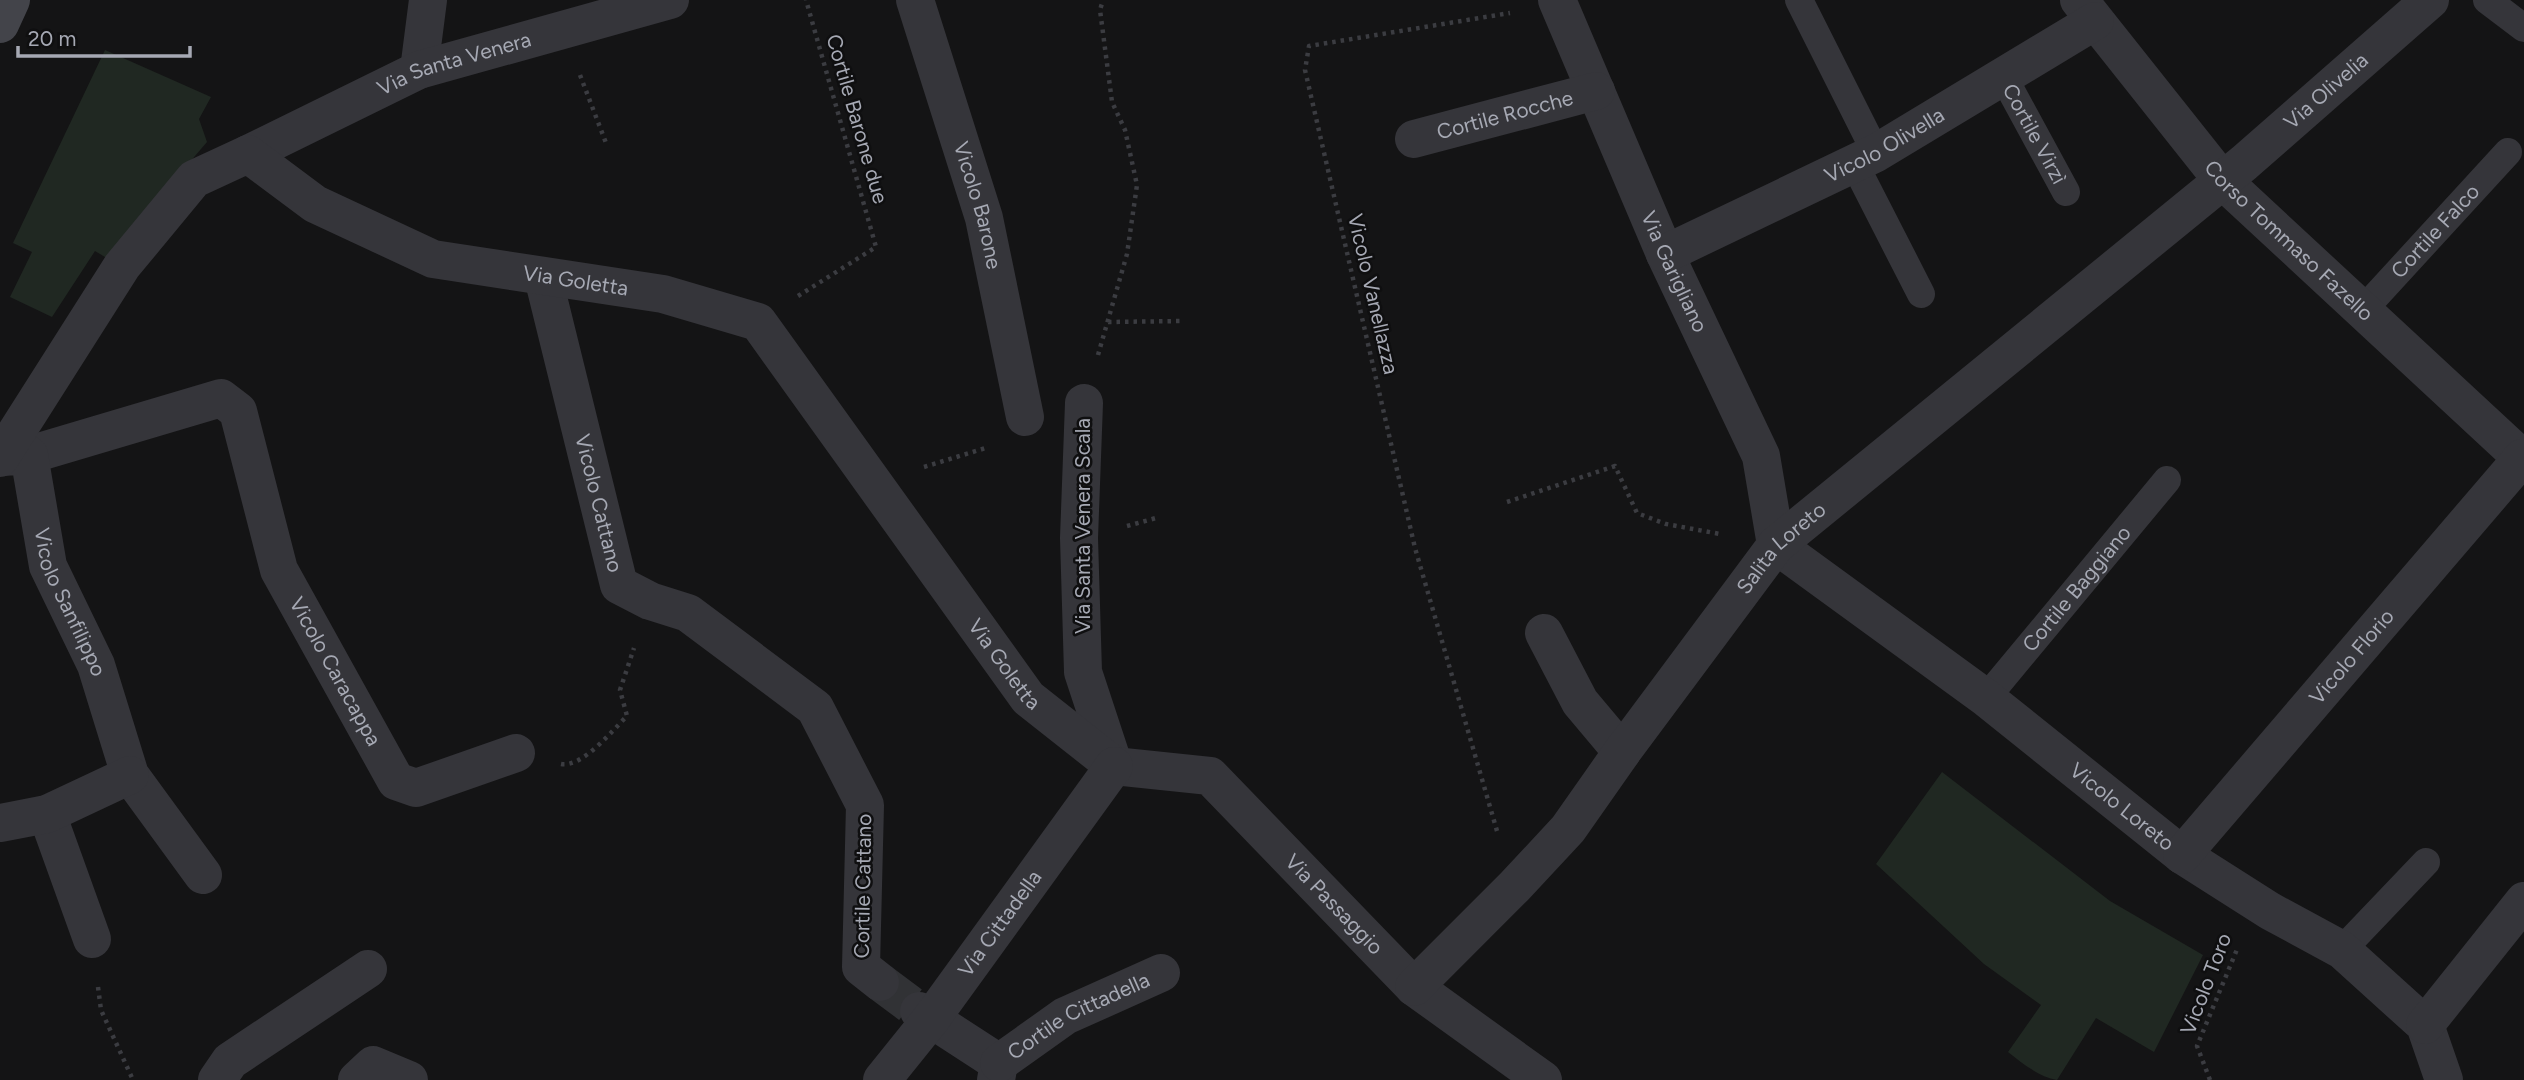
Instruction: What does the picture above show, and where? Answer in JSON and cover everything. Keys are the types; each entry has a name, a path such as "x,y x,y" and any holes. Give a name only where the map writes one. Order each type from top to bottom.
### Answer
{"street":[{"path":"0,24 11,0"},
{"path":"419,70 428,0"},
{"name":"Via Santa Venera","path":"248,154 419,70 670,0"},
{"name":"Vicolo Barone","path":"915,0 984,218 1025,417"},
{"name":"Via Olivelia","path":"2222,180 2430,0"},
{"name":"Via Garigliano","path":"1559,2 1665,254 1761,456 1776,545"},
{"name":"Vicolo Olivella","path":"1665,254 1865,158 2003,76 2087,10"},
{"name":"Corso Tommaso Fazello","path":"2087,10 2222,180 2523,459"},
{"name":"Cortile Rocche","path":"1414,139 1596,91"},
{"path":"10,457 122,266 194,178 248,154"},
{"name":"Via Goletta","path":"248,154 315,204 433,259 663,294 758,322 1028,698 1114,766"},
{"name":"Salita Loreto","path":"1414,987 1568,829 1776,545 2222,180"},
{"name":"Vicolo Cattano","path":"543,277 619,585 650,601 688,613 815,708"},
{"name":"Vicolo Caracappa","path":"10,457 221,398 239,411 279,570 396,781 416,788 516,754"},
{"name":"Via Santa Venera Scala","path":"1084,403 1079,538 1083,672 1114,766"},
{"name":"Vicolo Sanfilippo","path":"10,457 48,566 96,665 130,775 203,875"},
{"name":"Vicolo Florio","path":"2182,855 2523,459"},
{"name":"Vicolo Loreto","path":"1776,545 1986,698 2182,855 2270,911 2342,950 2425,1025 2444,1080"},
{"path":"1545,633 1580,702 1622,752"},
{"name":"Cortile Cattano","path":"815,708 865,805 860,967 880,982"},
{"name":"Via Passaggio","path":"1114,766 1210,776 1414,987 1535,1078"},
{"name":"Via Cittadella","path":"882,1080 925,1015 1114,766"},
{"path":"0,823 47,814 130,775"},
{"path":"47,814 92,939"},
{"path":"2425,1025 2524,901"},
{"path":"217,1080 230,1061 369,969"},
{"name":"Cortile Cittadella","path":"998,1071 1065,1016 1161,973"},
{"path":"925,1015 998,1071"},
{"path":"357,1080 373,1065 409,1080"}],"lane":[{"path":"1799,0 1921,294"},
{"path":"2487,0 2524,28"},
{"name":"Cortile Virzì","path":"2003,76 2066,192"},
{"name":"Cortile Falco","path":"2363,310 2508,152"},
{"name":"Cortile Baggiano","path":"1986,698 2167,480"},
{"path":"2342,950 2426,862"}],"path":[{"name":"Cortile Barone due","path":"758,322 876,247 806,0"},
{"name":"Via Santa Venera Scala","path":"1084,403 1127,254 1137,185 1125,130 1112,102 1100,10 1103,0"},
{"name":"Vicolo Vanellazza","path":"1486,793 1415,548 1305,70 1310,46 1559,2"},
{"path":"563,31 606,142"},
{"path":"1108,322 1182,321"},
{"path":"873,483 1016,439 1025,417"},
{"path":"1507,502 1615,466 1637,513 1666,524"},
{"path":"516,754 566,765 582,759 627,716 620,690 650,601"},
{"name":"Vicolo Toro","path":"2210,1080 2197,1046 2244,930 2270,911"},
{"path":"92,939 101,1010 134,1080"}],"shaded area":[{"path":"105,50 211,97 199,119 207,142 110,260 95,251 52,317 10,297 32,252 13,243"},
{"path":"1942,772 2110,901 2203,955 2154,1052 2096,1018 2057,1080 2037,1073 2008,1052 2041,1005 1984,964 1876,864"}],"tunnel":[{"path":"880,982 919,1011"}]}
